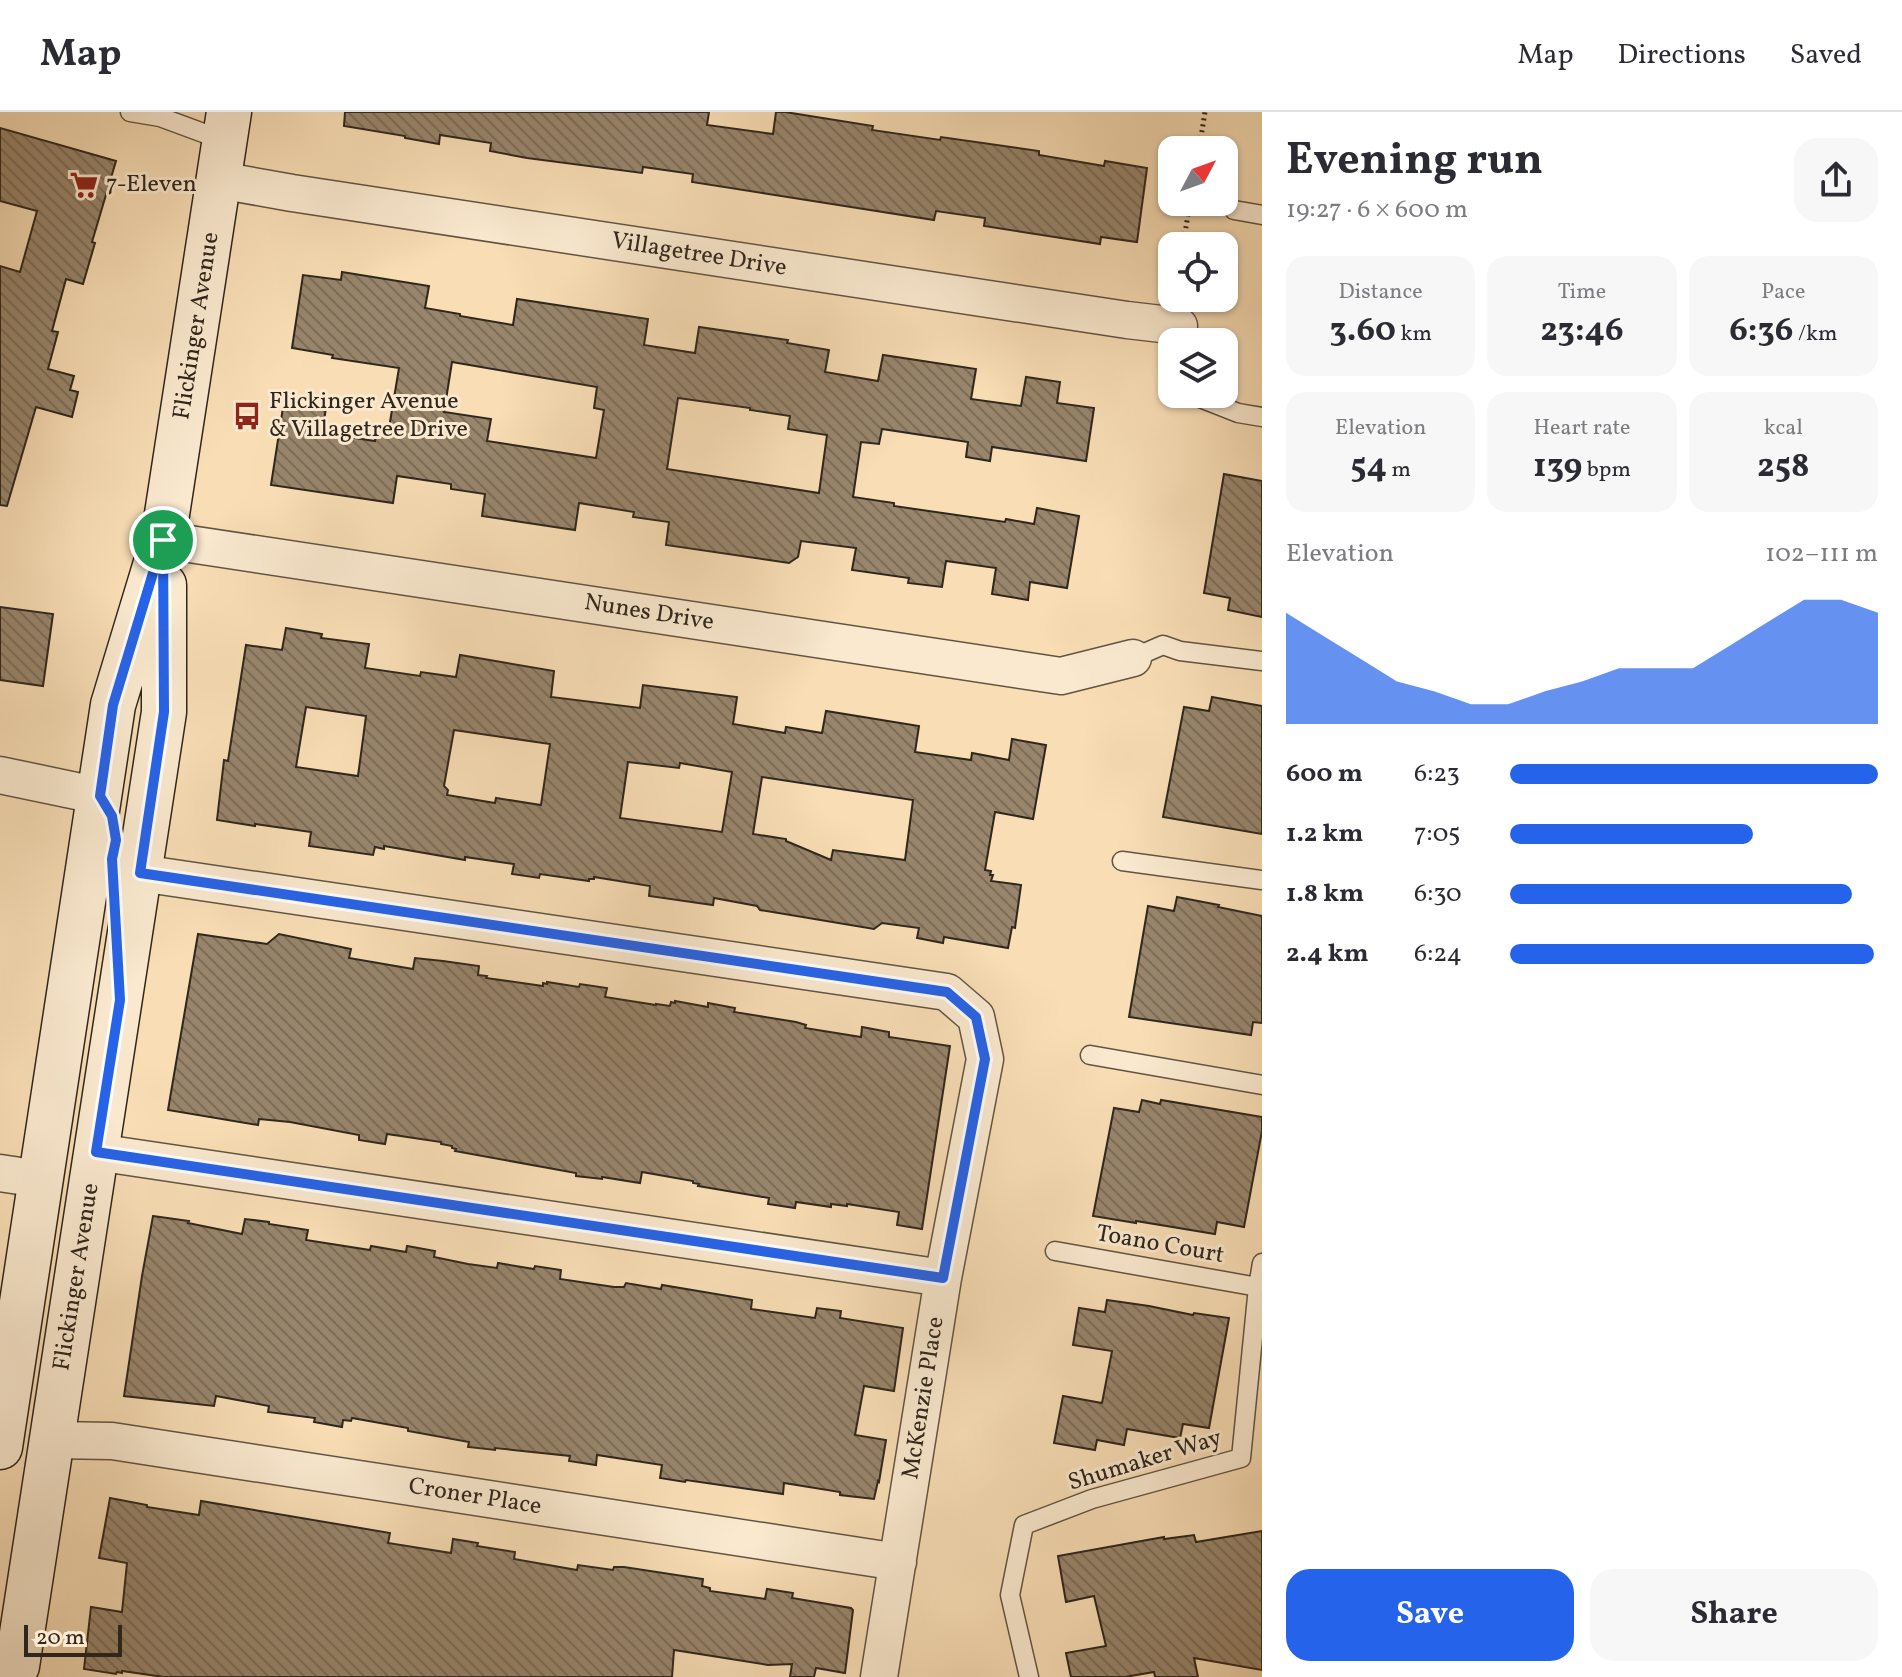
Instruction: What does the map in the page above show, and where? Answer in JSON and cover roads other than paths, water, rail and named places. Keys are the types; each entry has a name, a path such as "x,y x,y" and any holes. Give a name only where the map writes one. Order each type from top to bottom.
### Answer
{"main road":[{"name":"Flickinger Avenue","path":"0,1447 20,1176 100,796 113,705 163,540 225,144"},
{"name":"Flickinger Avenue","path":"9,1677 17,1666 164,712 163,540"},
{"path":"100,796 112,816 116,840 112,859 120,1000"}],"street":[{"name":"Villagetree Drive","path":"225,144 969,296 1127,320 1158,328"},
{"name":"Nunes Drive","path":"163,540 1061,676 1133,658"},
{"path":"0,775 100,796"},
{"name":"McKenzie Place","path":"140,873 947,992 976,1017 985,1059 943,1278 879,1677"},
{"path":"96,1152 943,1278"},
{"name":"Croner Place","path":"51,1440 112,1441 898,1562"}],"lane":[{"path":"130,112 160,117 225,144"},
{"path":"1238,211 1262,215"},
{"path":"1225,408 1262,417"},
{"path":"1133,658 1163,645 1180,651 1262,661"},
{"path":"1122,861 1262,880"},
{"path":"1090,1055 1262,1085"},
{"name":"Toano Court","path":"1055,1251 1258,1287"},
{"name":"Shumaker Way","path":"1029,1677 1010,1595 1024,1525 1092,1499 1241,1458 1262,1263"}],"place":[{"name":"7-Eleven","path":"84,185"},
{"name":"Flickinger Avenue & Villagetree Drive","path":"247,416"}]}
